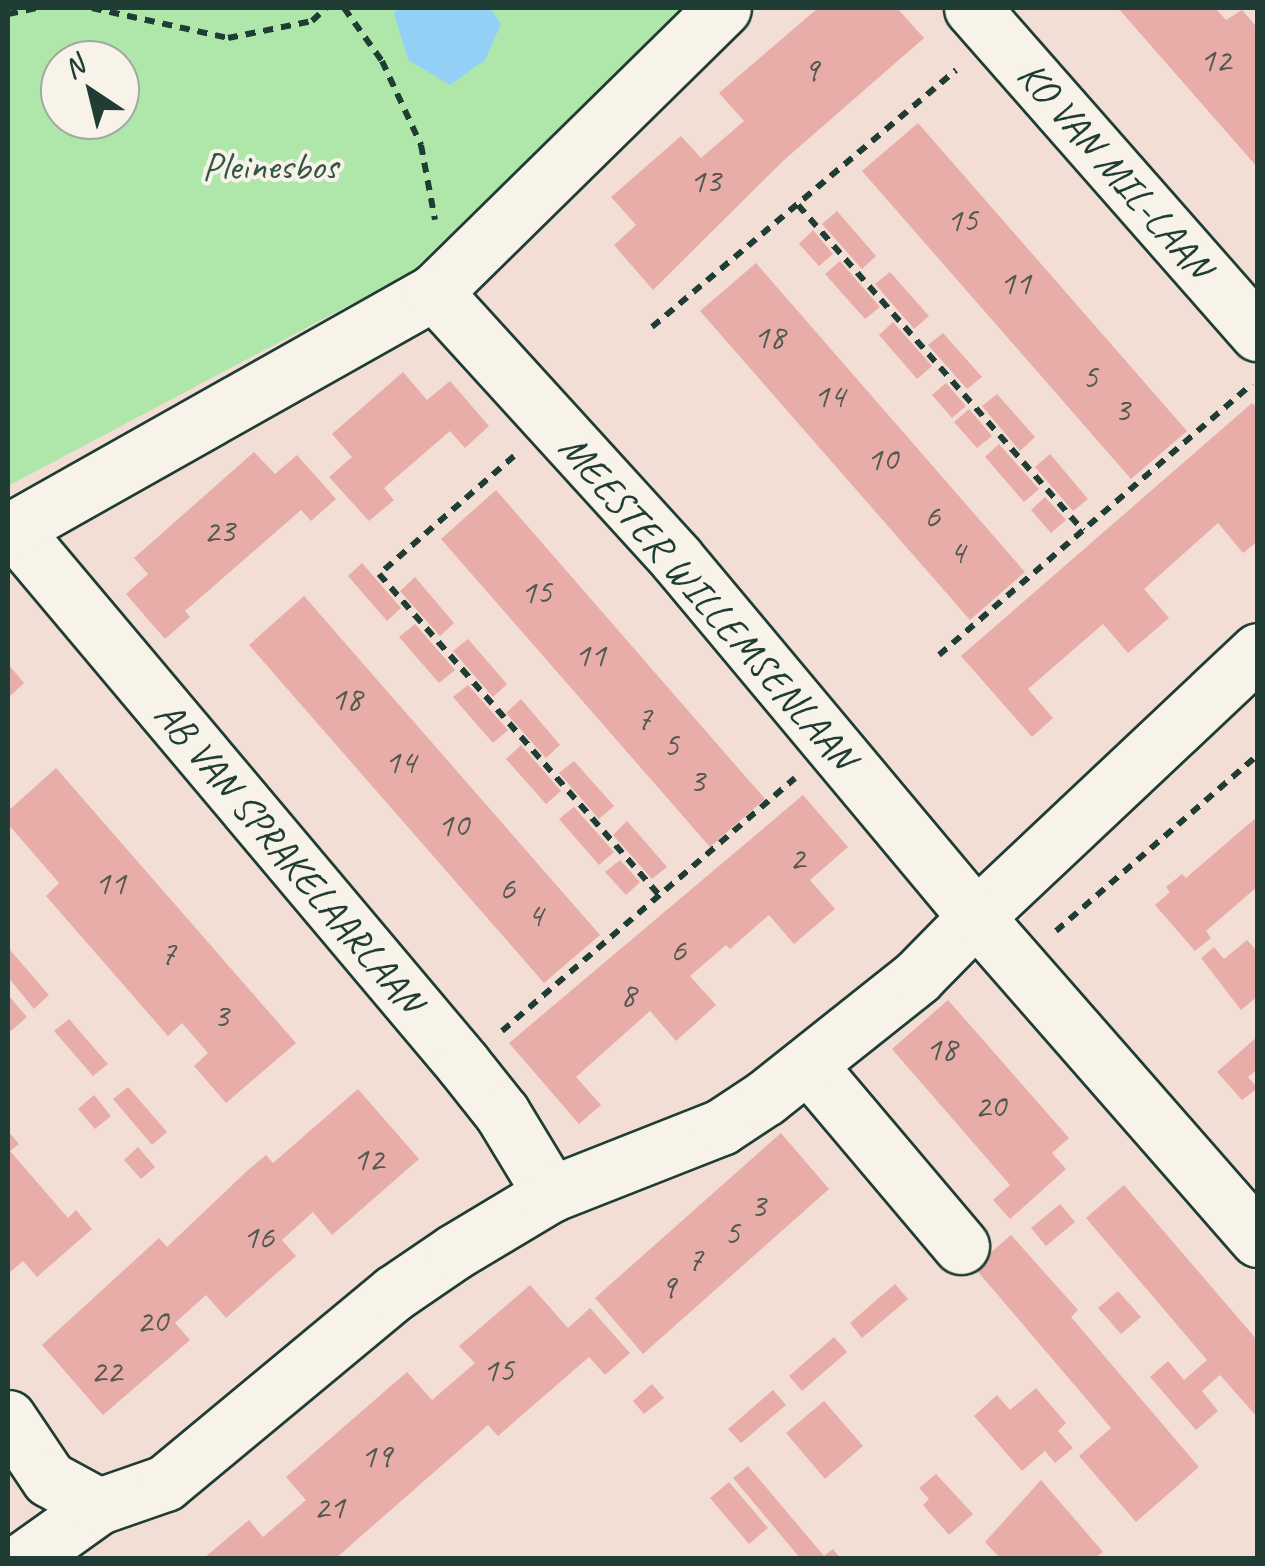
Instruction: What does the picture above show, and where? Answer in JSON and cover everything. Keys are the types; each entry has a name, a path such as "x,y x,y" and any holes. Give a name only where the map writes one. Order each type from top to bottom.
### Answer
{"street":[{"path":"10,531 434,292 722,8"},
{"name":"KO VAN MIL-LAAN","path":"983,20 1258,333"},
{"name":"MEESTER WILLEMSENLAAN","path":"434,292 552,422 1258,1239"},
{"name":"AB VAN SPRAKELAARLAAN","path":"10,531 463,1064 502,1113 551,1194"},
{"path":"26,1558 99,1506 165,1483 394,1293 551,1194 721,1127 808,1065 918,977 976,917 1258,651"},
{"path":"808,1065 961,1246"},
{"path":"13,1440 49,1478 99,1506"}],"path":[{"path":"8,14 36,8"},
{"path":"92,8 228,38 312,21 326,8"},
{"path":"344,8 382,61 421,145 436,224 434,292"},
{"path":"652,327 798,205 983,20"},
{"path":"798,205 1082,531"},
{"path":"940,654 1258,380"},
{"path":"552,422 379,574 659,894"},
{"path":"463,1064 832,746"},
{"path":"1018,965 1258,755"}],"green space":[{"name":"Pleinesbos","path":"8,8 684,8 410,273 8,486"}],"water":[{"path":"399,8 490,8 501,24 485,60 450,85 408,60 394,13"}],"building":[{"path":"818,8 897,8 924,38 783,161 653,290 614,245 636,225 611,197 681,136 701,158 744,121 719,93"},
{"path":"1118,8 1215,8 1226,20 1242,10 1258,28 1258,168"},
{"path":"918,123 1187,431 1131,479 862,171"},
{"path":"837,211 876,256 862,269 822,224"},
{"path":"813,230 833,254 819,266 799,244"},
{"path":"840,261 880,307 865,319 825,274"},
{"path":"756,263 1025,572 970,620 700,311"},
{"path":"890,272 929,316 914,329 875,284"},
{"path":"893,322 932,366 917,379 879,335"},
{"path":"943,333 982,377 967,389 928,345"},
{"path":"403,372 427,400 450,381 489,426 465,448 450,431 384,488 394,500 369,521 329,477 352,457 332,434"},
{"path":"946,383 966,406 952,418 932,395"},
{"path":"997,394 1035,437 1020,451 982,406"},
{"path":"1252,403 1258,409 1258,541 1243,553 1218,523 1144,589 1169,618 1128,653 1103,624 1028,689 1053,718 1032,737 961,656"},
{"path":"969,409 992,436 977,448 954,422"},
{"path":"999,444 1039,489 1024,502 985,457"},
{"path":"254,452 275,474 297,455 336,499 311,521 301,510 185,611 190,617 165,639 126,594 148,574 134,558"},
{"path":"1050,454 1088,499 1073,511 1035,467"},
{"path":"496,490 765,799 710,847 441,539"},
{"path":"1045,497 1066,520 1051,533 1031,510"},
{"path":"362,563 401,608 387,621 348,576"},
{"path":"415,577 454,623 440,636 400,591"},
{"path":"304,596 600,935 544,983 249,645"},
{"path":"415,624 455,670 439,683 399,637"},
{"path":"468,639 507,684 493,697 453,651"},
{"path":"8,664 24,683 8,698"},
{"path":"468,685 508,730 493,743 453,697"},
{"path":"521,699 560,745 546,758 506,713"},
{"path":"521,745 561,791 546,804 506,759"},
{"path":"574,761 614,806 599,819 559,773"},
{"path":"56,768 296,1043 226,1103 194,1066 208,1053 182,1023 168,1036 46,896 59,883 8,824 8,811"},
{"path":"803,795 848,847 810,880 835,909 794,944 769,915 730,949 726,945 690,976 716,1005 676,1041 650,1011 576,1077 601,1105 579,1124 509,1043"},
{"path":"574,807 614,852 599,865 559,819"},
{"path":"1258,816 1258,886 1206,931 1211,938 1195,951 1155,905 1170,892 1166,887 1182,874 1186,878"},
{"path":"627,821 667,867 652,879 613,835"},
{"path":"620,860 640,882 626,895 605,872"},
{"path":"1247,940 1258,952 1258,996 1241,1010 1201,958 1214,947 1224,959"},
{"path":"10,950 49,995 34,1009 8,977"},
{"path":"8,995 27,1017 11,1031 8,1028"},
{"path":"948,1000 1069,1138 1052,1153 1066,1169 1010,1219 993,1200 1010,1185 892,1049"},
{"path":"69,1019 108,1064 93,1076 54,1031"},
{"path":"1258,1036 1258,1069 1248,1077 1258,1088 1242,1100 1217,1072"},
{"path":"128,1087 167,1132 152,1145 113,1099"},
{"path":"358,1089 419,1159 332,1235 313,1212 282,1240 296,1256 226,1318 206,1295 175,1323 190,1340 103,1415 42,1345 159,1238 167,1247 266,1155 273,1163"},
{"path":"94,1095 111,1116 95,1129 78,1109"},
{"path":"8,1131 19,1144 10,1151 68,1218 76,1210 92,1229 37,1277 23,1261 8,1274"},
{"path":"781,1133 829,1189 643,1354 595,1298"},
{"path":"138,1147 155,1167 141,1179 124,1160"},
{"path":"1124,1185 1258,1341 1258,1418 1220,1375 1202,1391 1218,1411 1196,1430 1150,1377 1168,1361 1184,1380 1207,1360 1086,1218"},
{"path":"1060,1204 1075,1222 1046,1246 1031,1228"},
{"path":"1011,1235 1078,1310 1071,1317 1199,1467 1136,1522 1079,1456 1111,1428 974,1267"},
{"path":"895,1284 908,1299 862,1338 850,1323"},
{"path":"530,1285 568,1328 590,1308 630,1353 605,1375 589,1357 498,1436 488,1425 336,1558 204,1558 249,1520 263,1537 306,1500 286,1477 407,1372 432,1400 475,1363 459,1346"},
{"path":"1118,1291 1141,1317 1121,1334 1098,1308"},
{"path":"834,1337 847,1352 802,1391 789,1376"},
{"path":"652,1384 664,1398 644,1414 633,1401"},
{"path":"1036,1388 1066,1423 1058,1431 1073,1448 1055,1463 1045,1451 1022,1471 974,1416 997,1395 1010,1410"},
{"path":"773,1390 786,1405 741,1443 728,1429"},
{"path":"824,1401 863,1446 825,1479 786,1433"},
{"path":"748,1466 824,1556 833,1549 840,1558 800,1558 733,1478"},
{"path":"936,1474 973,1514 949,1535 923,1505 929,1499 919,1488"},
{"path":"1041,1480 1103,1552 1095,1558 1000,1558 985,1542"},
{"path":"729,1482 768,1528 749,1544 710,1498"}]}
